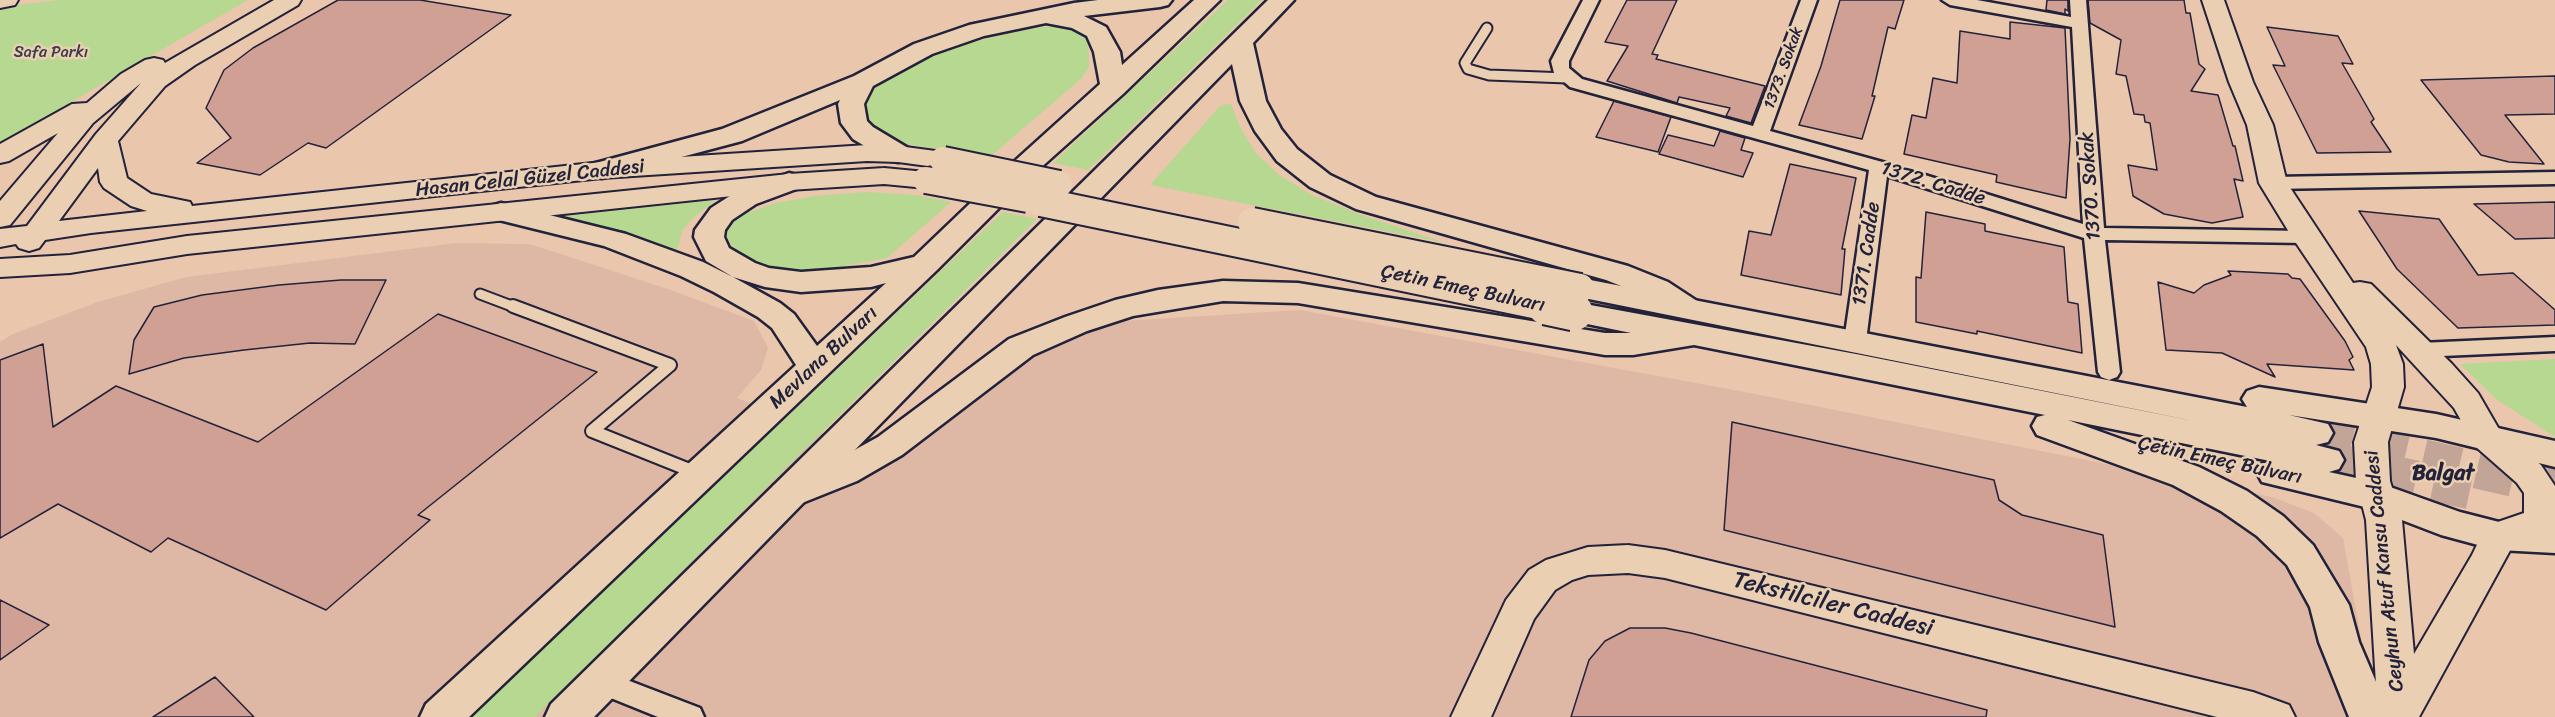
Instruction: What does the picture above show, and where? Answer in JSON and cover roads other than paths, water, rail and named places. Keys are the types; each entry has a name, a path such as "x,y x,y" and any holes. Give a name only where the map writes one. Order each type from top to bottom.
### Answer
{"main road":[{"path":"0,1 7,0"},
{"path":"0,155 47,130 263,0"},
{"path":"4,272 105,140 156,81 186,60 290,0"},
{"path":"602,170 732,135 863,81 940,42 978,30 1032,17 1160,0"},
{"name":"Mevlana Bulvarı","path":"441,717 926,263 1017,174 1208,0"},
{"path":"566,717 1282,0"},
{"name":"Ceyhun Atuf Kansu Caddesi","path":"2213,0 2241,82 2260,125 2273,183 2306,237 2381,346 2389,383 2371,442 2373,481 2384,520 2389,716"},
{"path":"1032,17 1079,22 1097,32 1107,52 1114,88"},
{"path":"787,495 844,472 890,446 1000,360 1021,347 1076,324 1126,307 1158,300 1223,291 1287,293 1605,344 1633,344 1690,321 1657,289 1617,273 1395,212 1344,194 1320,181 1287,155 1269,131 1253,101 1240,42"},
{"path":"0,219 84,118 130,79"},
{"path":"863,81 851,104 854,123 863,133 898,154"},
{"path":"105,140 114,182 141,200 169,208 240,209"},
{"name":"Hasan Celal Güzel Caddesi","path":"0,238 36,232 602,170 867,153 898,154 934,170 1050,193"},
{"name":"Hasan Celal Güzel Caddesi","path":"4,272 187,245 789,182 884,176 934,170"},
{"path":"789,182 746,198 721,214 710,230 709,237 717,254 744,270 765,277 801,282 871,278 926,263"},
{"name":"Çetin Emeç Bulvarı","path":"1050,193 1577,300 2321,446"},
{"path":"501,212 615,240 725,285 769,310 783,321 814,367"},
{"name":"Ceyhun Atuf Kansu Caddesi","path":"2306,237 2420,350 2466,402 2487,439 2529,474 2541,492 2542,520 2499,536 2488,560 2389,716"},
{"name":"Çetin Emeç Bulvarı","path":"1690,321 1855,341 1892,360 1960,402 2049,426 2293,476 2379,497 2454,525 2499,536 2555,539"},
{"name":"Çetin Emeç Bulvarı","path":"1892,360 1932,347 1976,350 2291,405 2436,426 2555,454"},
{"path":"2049,426 2186,477 2234,501 2270,526 2300,555 2329,605 2339,642 2389,716"},
{"name":"Tekstilciler Caddesi","path":"1472,717 1519,611 1542,580 1559,570 1588,561 1628,559 1665,564 2253,709 2274,717"}],"street":[{"path":"1568,78 1560,69 1560,61 1591,0"},
{"name":"1373. Sokak","path":"1759,135 1809,0"},
{"path":"1950,0 2079,23"},
{"name":"1370. Sokak","path":"2078,0 2094,234 2109,372"},
{"name":"1372. Cadde","path":"1568,78 1598,90 1879,167 2094,234 2306,237"},
{"name":"1371. Cadde","path":"1855,341 1879,167"},
{"path":"2273,183 2555,178"},
{"path":"2420,350 2555,344"},
{"path":"601,682 690,717"}],"lane":[{"path":"1486,28 1465,63 1468,69 1489,75 1568,78"},
{"path":"480,294 670,365 592,431 700,474"}],"tunnel":[{"path":"2316,433 2555,488"},
{"path":"2326,460 2486,494"}],"district":[{"name":"Balgat","path":"2443,474"}],"park label":[{"name":"Safa Parkı","path":"51,53"}]}
